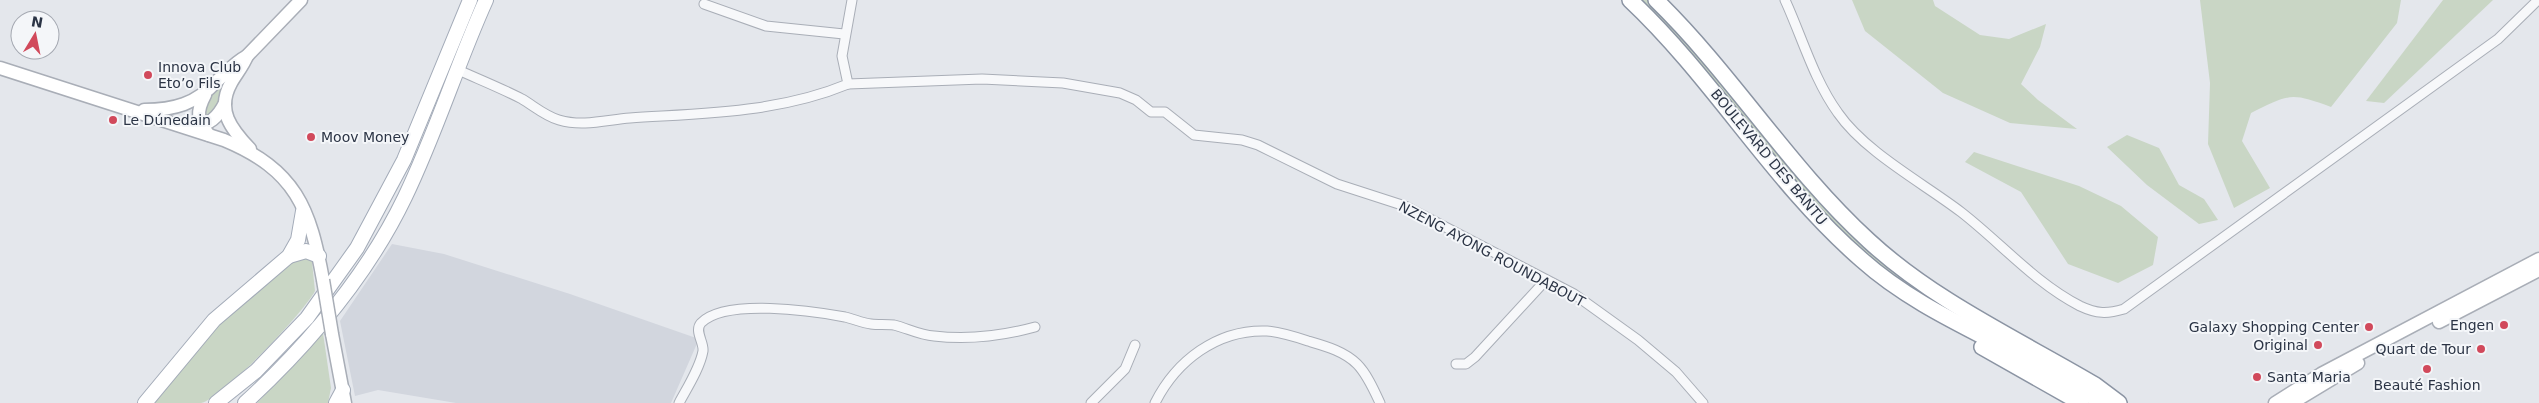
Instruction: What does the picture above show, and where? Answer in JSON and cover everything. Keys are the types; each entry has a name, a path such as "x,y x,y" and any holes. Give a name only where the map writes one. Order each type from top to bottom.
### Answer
{"highway":[{"name":"BOULEVARD DES BANTU","path":"1630,0 1694,68 1802,200 1863,261 1935,311 2029,360 2103,403"},
{"name":"BOULEVARD DES BANTU","path":"1656,0 1697,45 1806,178 1876,247 1934,291 2124,402"},
{"path":"1863,261 1905,296 1981,346 2081,403"}],"main road":[{"path":"130,110 161,110 184,106 206,92 236,62 246,56 301,0"},
{"path":"216,403 256,370 307,318 344,268 377,213 404,160 470,0"},
{"path":"245,403 288,362 341,300 384,235 410,185 456,69 486,0"},
{"path":"200,130 214,120 225,102 230,86 246,56"},
{"path":"0,68 130,110 200,130 255,154"},
{"path":"200,130 198,108 206,92"},
{"path":"225,102 225,113 228,123 255,154 293,189 314,232 344,397 336,403"},
{"path":"146,403 214,320 289,256 298,240 303,210"},
{"path":"289,256 306,251 319,256"},
{"path":"2275,403 2329,369 2539,259"},
{"path":"2292,403 2358,363 2539,270"}],"street":[{"path":"848,84 842,56 844,34 852,0"},
{"path":"1785,0 1829,98 1848,126 1912,178 1961,212 2043,281 2080,305 2101,314 2124,309 2294,187 2498,38 2538,0"},
{"path":"704,4 766,26 844,34"},
{"name":"NZENG AYONG ROUNDABOUT","path":"456,69 521,99 548,116 582,123 756,109 803,100 848,84 982,80 1063,84 1108,89 1136,100 1151,112 1165,112 1194,134 1242,140 1258,145 1337,184 1405,206 1545,281 1574,294 1638,340 1676,372 1704,403"},
{"path":"1456,364 1466,364 1475,357 1545,281"},
{"path":"679,403 702,354 703,345 698,330 700,324 721,311 741,308 844,317 871,324 896,326 933,336 966,338 1017,332 1035,327"},
{"path":"1155,403 1165,382 1177,368 1200,349 1224,338 1247,332 1269,331 1334,349 1356,363 1380,403"},
{"path":"1091,403 1125,369 1135,345"}],"shaded area":[{"path":"392,244 444,254 570,294 699,339 671,403 456,403 378,390 355,396 340,321"}],"green space":[{"path":"1640,0 1648,0 1681,34 1782,158 1981,331 1882,270 1820,211 1702,66 1659,18"},
{"path":"1852,0 1933,0 1935,6 1980,35 2009,39 2046,24 2040,47 2021,84 2038,100 2077,129 2010,123 1943,93 1865,31"},
{"path":"2200,0 2401,0 2397,23 2331,107 2307,99 2290,97 2251,113 2242,141 2270,188 2234,208 2208,144 2210,83"},
{"path":"2443,0 2493,0 2384,103 2366,101"},
{"path":"225,80 221,100 211,117 204,117 206,99"},
{"path":"2127,135 2159,148 2179,185 2204,199 2218,220 2199,224 2147,185 2107,147"},
{"path":"1974,152 2079,186 2121,206 2158,237 2153,265 2118,283 2068,264 2021,192 1965,162"},
{"path":"305,256 312,262 315,291 296,317 244,371 212,398 201,403 151,403 194,349 227,317 293,261"},
{"path":"323,333 331,388 328,403 257,403"}],"place":[{"name":"Innova Club Eto’o Fils","path":"148,75"},
{"name":"Le Dúnedain","path":"113,120"},
{"name":"Moov Money","path":"311,137"},
{"name":"Engen","path":"2504,325"},
{"name":"Galaxy Shopping Center","path":"2369,327"},
{"name":"Original","path":"2318,345"},
{"name":"Quart de Tour","path":"2481,349"},
{"name":"Beauté Fashion","path":"2427,369"},
{"name":"Santa Maria","path":"2257,377"}]}
